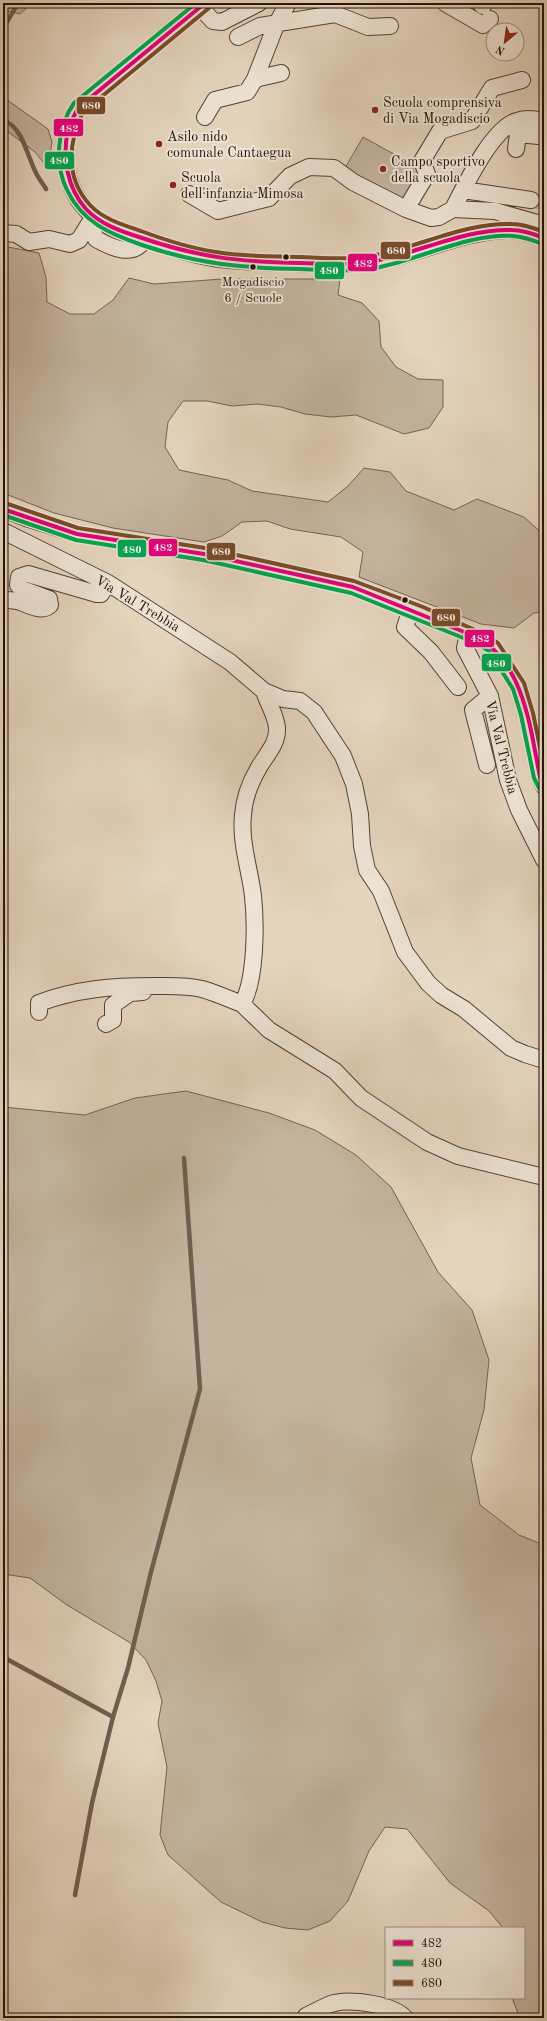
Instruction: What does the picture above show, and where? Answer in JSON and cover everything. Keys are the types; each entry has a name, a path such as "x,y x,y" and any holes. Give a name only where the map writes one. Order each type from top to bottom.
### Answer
{"street":[{"path":"94,216 80,203 70,186 65,163 65,148 68,128 78,108 203,5 213,20 222,22 259,3"},
{"path":"205,117 216,100 247,92 254,79 276,25 288,3"},
{"path":"445,3 483,25 484,9"},
{"path":"238,37 260,26 276,25 335,14 368,28 390,26"},
{"path":"254,79 281,73"},
{"path":"406,209 426,174 422,162 440,131 472,121 492,88 522,80"},
{"path":"453,209 493,140 500,132 516,121 538,120 541,137 518,134 516,149"},
{"path":"188,194 218,210 269,198 290,176 309,167 334,168 353,182 406,209 430,218 439,217 453,209 495,211 544,225"},
{"path":"463,190 530,200"},
{"path":"3,233 16,234 29,242 49,239 70,244 80,240 94,216"},
{"path":"94,216 93,232 96,239 102,243 128,251 140,246 139,234 191,254 224,260 353,264 381,260 470,236 506,230 528,233 544,238"},
{"path":"3,509 77,534 204,554 316,578 353,588 411,609 468,633 493,647 519,686 527,714 540,777 544,786"},
{"name":"Via Val Trebbia","path":"3,531 108,582 161,615 230,662 264,691"},
{"path":"3,600 17,601 42,609 47,608 50,605 49,599 22,589 18,585 18,577 22,574 28,574 98,594 101,594 108,582"},
{"path":"411,609 405,627 430,652 458,686"},
{"name":"Via Val Trebbia","path":"468,633 465,648 490,696 508,780 518,810 544,860"},
{"path":"242,1004 248,995 254,949 253,898 242,831 243,816 252,781 277,735 276,720 264,691"},
{"path":"264,691 283,699 300,701 308,707 314,712 342,756 354,784 360,814 363,857 367,870 381,891 393,916 405,952 416,968 428,983 441,995 464,1008 511,1048 544,1060"},
{"path":"487,765 473,710 490,696"},
{"path":"39,1012 39,1003 75,991 111,986 171,986 201,989 242,1004 269,1030 335,1071 361,1098 427,1142 458,1156 544,1177"},
{"path":"106,1024 113,1020 114,1005 130,993 150,991 153,986"},
{"path":"306,2016 334,2003 353,2001 387,2007 405,2018"}],"shaded area":[{"path":"3,3 29,3 30,5 20,14 3,10"},
{"path":"3,97 48,129 52,142 48,168 35,152 3,128"},
{"name":"Campo sportivo della scuola","path":"363,137 421,169 403,200 345,168"},
{"path":"3,246 39,253 46,277 47,302 70,314 94,314 113,300 129,278 154,284 222,279 340,279 338,295 362,303 379,321 381,347 396,367 418,379 443,380 443,407 429,428 404,434 356,415 331,417 305,414 281,407 257,404 232,406 207,401 183,401 168,422 165,447 179,470 228,480 252,491 328,502 348,486 364,468 390,472 406,491 454,510 477,499 524,517 544,535 544,612 534,613 514,628 481,624 359,577 363,552 341,537 290,529 267,521 242,522 222,536 204,542 113,528 54,513 3,493"},
{"path":"186,1091 269,1113 315,1130 356,1155 391,1187 438,1272 472,1310 489,1360 484,1410 471,1458 480,1505 519,1535 544,1545 544,2018 520,2018 512,1999 525,1999 525,1927 502,1927 489,1911 450,1883 407,1829 385,1827 369,1851 348,1901 330,1921 308,1930 285,1928 262,1922 221,1902 168,1855 160,1835 167,1767 158,1723 162,1701 156,1681 146,1660 129,1642 67,1605 30,1578 3,1574 3,1107 85,1115 135,1098"}],"waterway":[{"path":"3,29 18,3"},
{"path":"3,120 10,124 20,135 36,173 46,189"},
{"path":"75,1895 92,1803 113,1717 128,1668 151,1572 200,1389 184,1158"},
{"path":"3,1657 113,1717"}],"tunnel":[{"path":"531,200 544,202"}],"transit line":[{"name":"480","path":"196,3 74,103 68,113 64,123 59,146 60,169 67,190 73,201 89,219 108,231 130,241 182,257 220,264 259,268 328,270 375,268 461,243 496,236 517,236 542,244"},
{"name":"482","path":"205,3 78,108 71,121 66,140 66,161 70,182 74,192 86,209 98,219 125,232 160,244 199,254 237,260 277,262 353,264 393,257 472,234 492,231 520,231 544,238"},
{"name":"680","path":"209,8 83,112 74,136 72,148 73,172 76,183 82,195 95,210 114,221 168,241 206,250 237,255 352,258 372,256 452,233 492,225 520,225 544,232"},
{"name":"680","path":"5,503 78,528 205,548 354,581 423,607 482,633 498,643 524,683 533,713 544,767"},
{"name":"482","path":"3,509 77,534 204,554 353,587 479,638 494,650 507,665 516,682 523,700 533,739 540,777 544,786"},
{"name":"480","path":"3,515 76,540 203,560 351,593 476,643 489,651 513,689 521,715 534,778 539,788"}],"place":[{"name":"Scuola comprensiva di Via Mogadiscio","path":"375,110"},
{"name":"Asilo nido comunale Cantaegua","path":"159,144"},
{"name":"Campo sportivo della scuola","path":"383,169"},
{"name":"Scuola dell'infanzia Mimosa","path":"173,185"},
{"name":"Mogadiscio 6 / Scuole","path":"253,267"}]}
